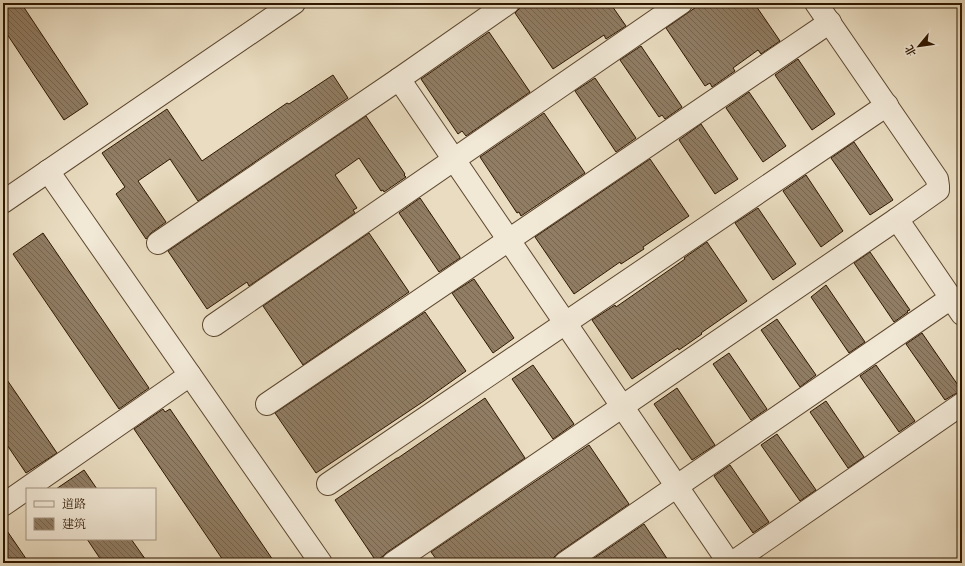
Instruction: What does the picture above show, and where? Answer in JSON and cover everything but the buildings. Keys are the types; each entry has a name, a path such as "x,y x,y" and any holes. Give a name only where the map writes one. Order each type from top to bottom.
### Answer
{"street":[{"path":"3,202 294,3"},
{"path":"158,243 508,3"},
{"path":"214,324 681,3"},
{"path":"394,563 938,190 937,179 816,3"},
{"path":"267,404 830,22"},
{"path":"399,79 731,563 962,404"},
{"path":"328,484 887,105"},
{"path":"48,171 321,563"},
{"path":"565,563 677,486 957,306 896,219"},
{"path":"27,488 190,375"},
{"path":"3,505 26,489"}]}
